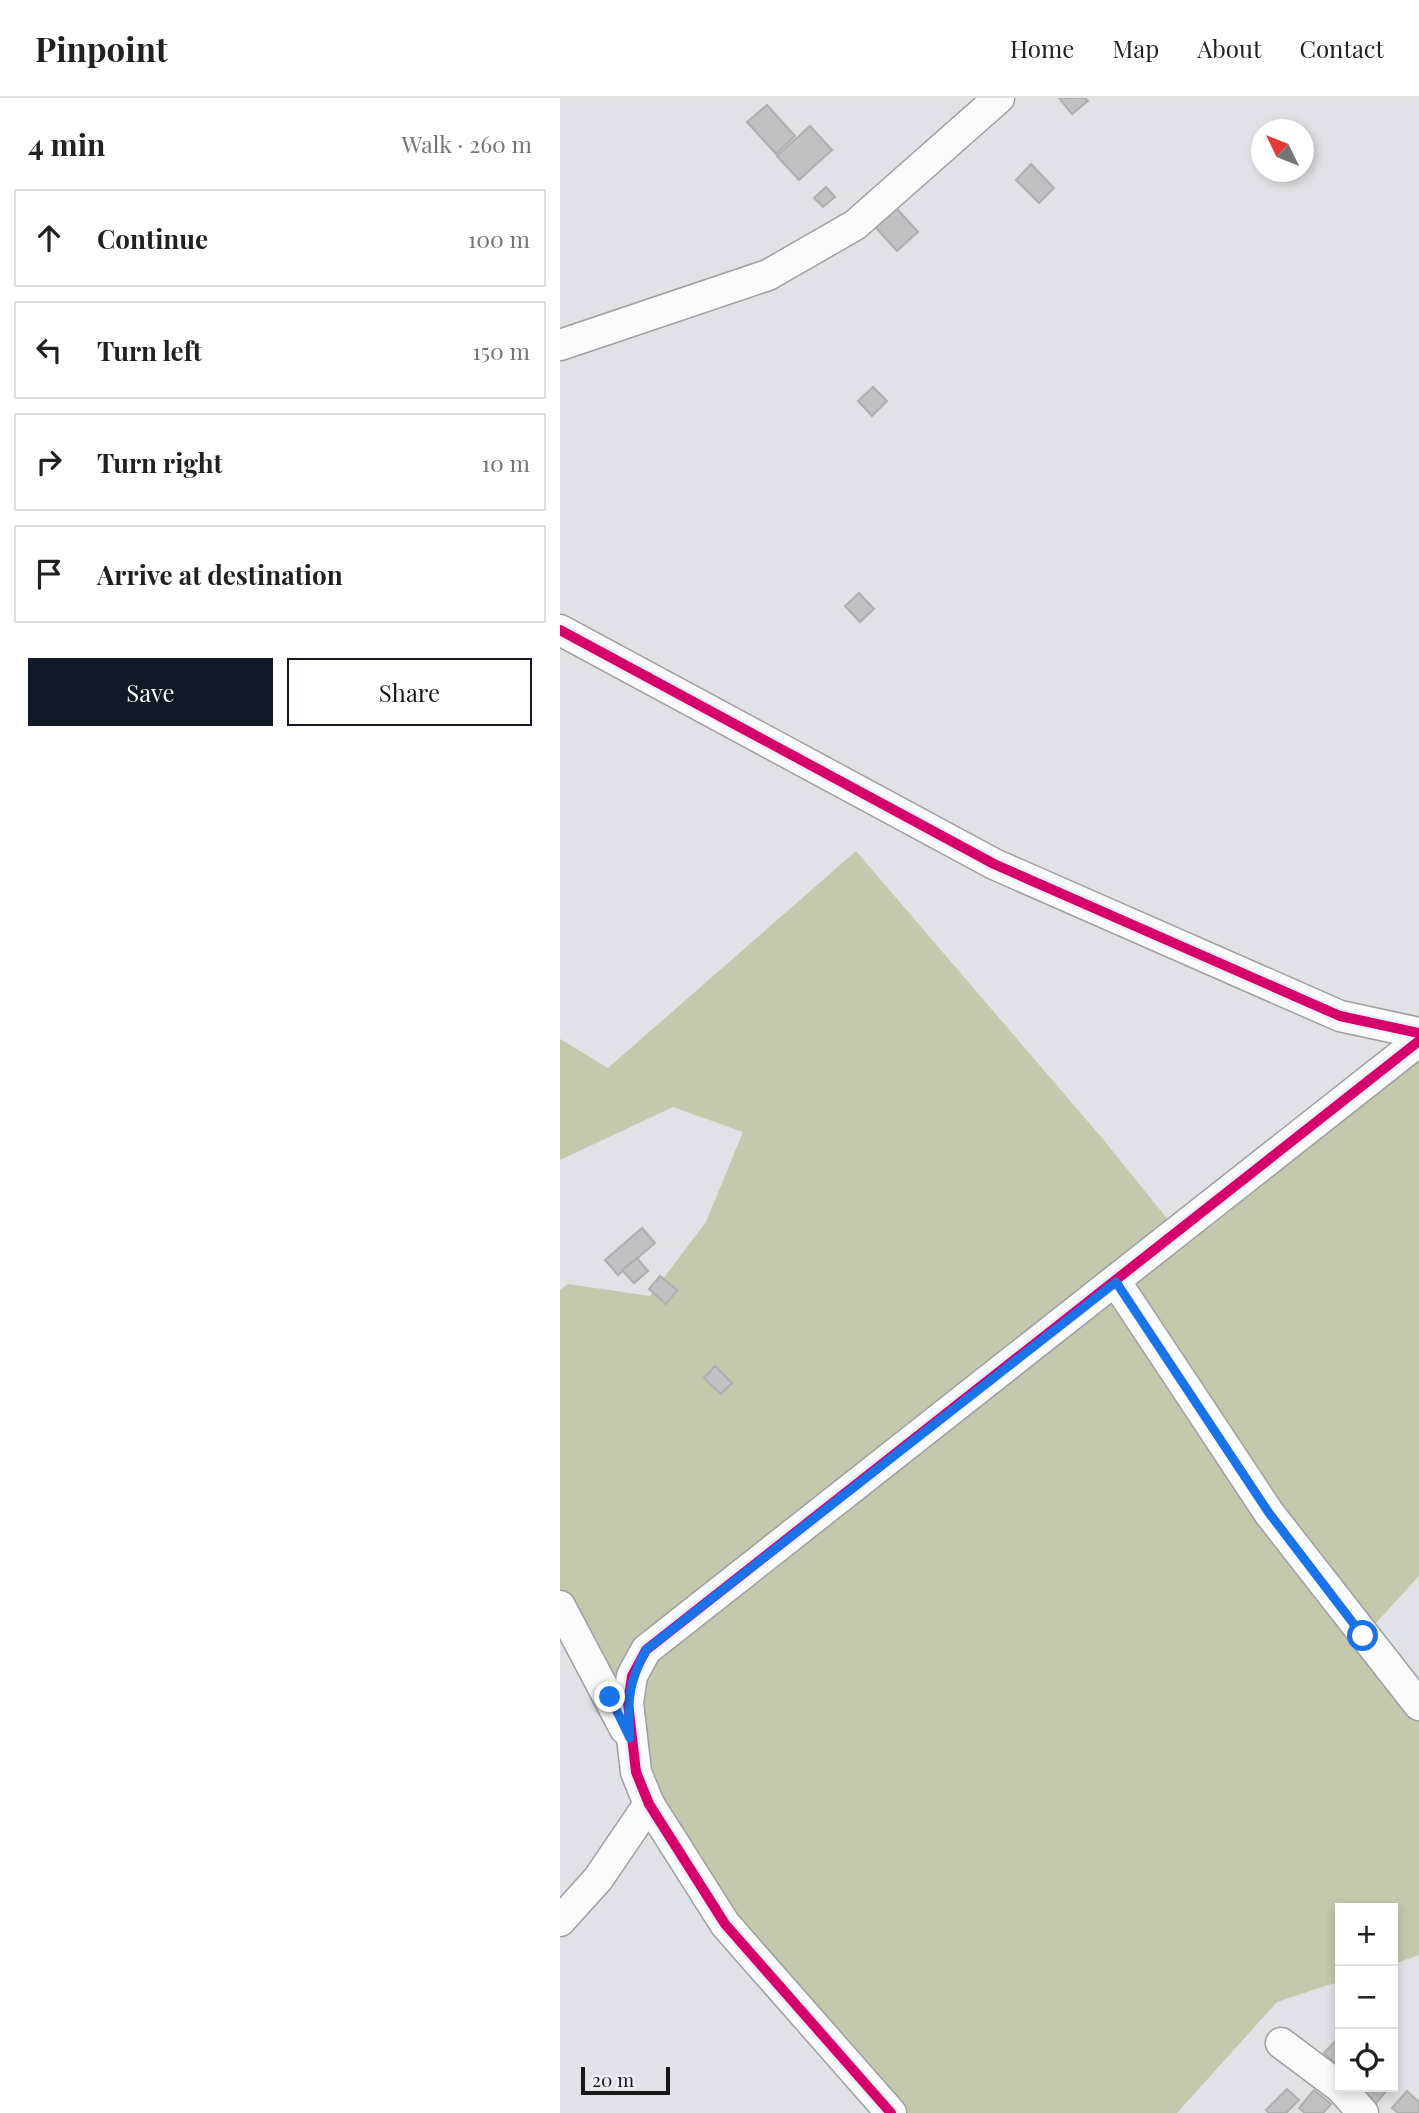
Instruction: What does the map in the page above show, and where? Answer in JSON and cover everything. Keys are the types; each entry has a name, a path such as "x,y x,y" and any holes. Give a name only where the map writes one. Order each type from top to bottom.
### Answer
{"street":[{"path":"560,345 768,275 855,225 999,98"},
{"path":"560,630 994,864 1340,1016 1419,1033"},
{"path":"891,2113 724,1924 649,1804 636,1772 630,1738 628,1703 632,1676 646,1650 1419,1041"},
{"path":"1116,1282 1269,1513 1419,1705"},
{"path":"560,1606 630,1738"},
{"path":"560,1921 597,1879 649,1804"},
{"path":"1281,2042 1341,2088 1363,2113"}],"green space":[{"path":"856,851 1102,1138 1178,1232 1419,1041 1419,1576 1364,1636 1419,1701 1419,1955 1398,1962 1398,1903 1335,1903 1335,1983 1277,2002 1177,2113 891,2113 725,1924 560,1606 560,1290 568,1284 650,1296 706,1222 743,1132 673,1107 560,1160 560,1039 608,1068"}],"building":[{"path":"1059,98 1085,98 1088,101 1072,114"},
{"path":"767,105 795,136 776,154 747,122"},
{"path":"810,126 832,150 799,180 777,156"},
{"path":"1031,164 1054,188 1039,203 1016,180"},
{"path":"826,187 835,197 823,207 814,198"},
{"path":"890,201 918,232 897,251 869,220"},
{"path":"873,387 887,401 872,416 858,401"},
{"path":"859,593 874,609 860,622 845,606"},
{"path":"642,1228 655,1243 618,1275 605,1260"},
{"path":"637,1258 648,1271 634,1283 622,1270"},
{"path":"660,1276 677,1290 666,1304 649,1289"},
{"path":"715,1366 732,1383 721,1394 704,1378"},
{"path":"1335,2041 1335,2063 1324,2053"},
{"path":"1287,2089 1299,2100 1286,2113 1269,2113 1266,2110"},
{"path":"1314,2090 1331,2104 1323,2113 1305,2113 1299,2108"},
{"path":"1407,2091 1419,2102 1419,2113 1398,2113 1392,2108"},
{"path":"1355,2092 1385,2092 1374,2106"}],"cycle path":[{"path":"560,630 994,864 1340,1016 1419,1033"},
{"path":"891,2113 725,1924 649,1804 636,1772 628,1703 632,1676 646,1650 1419,1041"}],"route":[{"path":"610,1697 630,1738 628,1703 632,1676 646,1650 1116,1282 1269,1513 1363,1636"}]}
